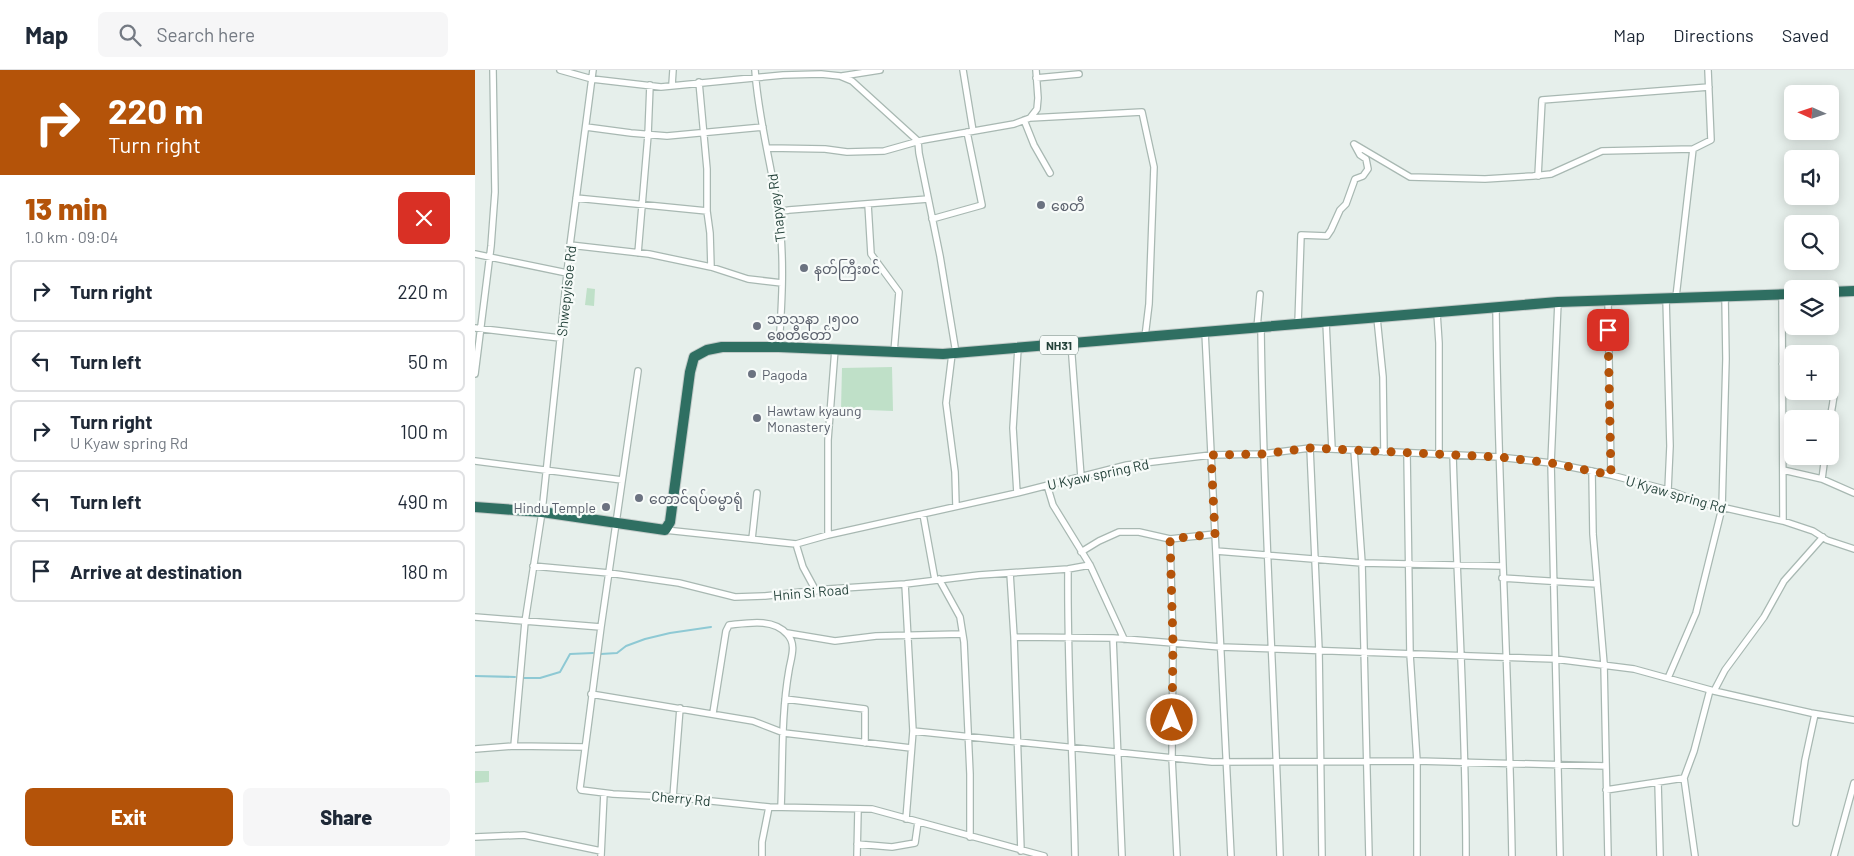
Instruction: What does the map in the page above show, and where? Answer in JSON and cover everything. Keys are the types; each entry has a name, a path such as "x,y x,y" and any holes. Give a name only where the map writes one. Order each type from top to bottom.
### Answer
{"highway":[{"path":"1839,292 1854,291"},
{"name":"NH31","path":"665,530 670,522 690,372 694,357 707,350 722,347 779,347 954,353 1558,302 1781,294"},
{"path":"475,507 541,512 665,530"}],"street":[{"path":"475,374 478,328 490,257 495,192 493,70"},
{"path":"560,70 592,79 650,85 673,85 756,73 840,76 880,70"},
{"name":"Shwepyisoe Rd","path":"514,746 525,622 541,512 567,273 593,70"},
{"path":"673,70 673,85"},
{"path":"932,218 983,205 970,132 963,70"},
{"path":"1027,119 1037,109 1036,70"},
{"path":"1298,324 1301,235 1327,236 1340,210 1346,204 1355,179 1363,176 1368,169 1366,159 1360,155 1355,144 1411,177 1485,179 1551,174 1602,151 1693,149 1711,140 1708,70"},
{"name":"Thapyay Rd","path":"756,73 763,127 778,212 783,283 779,347"},
{"path":"1036,78 1079,74"},
{"path":"840,76 852,81 918,141 954,353 946,403 955,472 956,506"},
{"path":"699,82 707,169 707,212 711,267"},
{"path":"638,253 648,135 650,85"},
{"path":"1538,176 1543,100 1709,87"},
{"path":"768,148 825,149 847,152 884,151 918,141 1014,124 1027,119 1142,112 1153,167 1149,304 1145,337"},
{"path":"1027,119 1034,145 1051,173"},
{"path":"586,127 667,136 763,127"},
{"path":"1668,490 1671,298 1693,149"},
{"path":"576,198 707,212"},
{"path":"778,212 928,199"},
{"path":"868,204 871,254 899,292 894,352"},
{"path":"571,245 638,253 711,267 748,279 783,283"},
{"path":"475,254 567,273"},
{"path":"1260,294 1262,454 1280,856"},
{"path":"1781,294 1783,521"},
{"path":"1668,678 1696,613 1722,508 1726,359 1725,296"},
{"path":"1608,300 1611,475"},
{"path":"1558,302 1551,463 1560,856"},
{"path":"1496,308 1502,578 1511,764 1512,856"},
{"path":"1437,313 1439,343 1439,454"},
{"path":"1377,318 1383,377 1384,452"},
{"path":"1326,322 1331,449"},
{"path":"478,328 560,338"},
{"path":"1205,332 1231,856"},
{"path":"1071,344 1081,477"},
{"path":"1017,493 1013,428 1018,348"},
{"path":"828,535 828,440 835,349"},
{"name":"Cherry Rd","path":"638,372 591,694 581,790 769,807 872,809 1044,856"},
{"path":"1310,448 1319,650 1322,856"},
{"name":"U Kyaw spring Rd","path":"665,530 796,544 828,535 1017,493 1127,465 1211,455 1262,454 1310,448 1499,457 1551,463 1611,475 1668,490 1699,502 1783,521 1813,531 1854,549"},
{"path":"1354,450 1362,563 1369,856"},
{"path":"1407,453 1410,654 1417,761 1417,856"},
{"path":"1453,455 1456,566 1466,763 1466,856"},
{"path":"475,461 622,480"},
{"path":"1822,479 1824,465"},
{"path":"1783,470 1822,479 1854,493"},
{"path":"1592,471 1593,534 1604,664 1608,856"},
{"path":"1047,485 1053,506 1089,566 1124,639"},
{"path":"752,539 757,493"},
{"path":"923,514 937,579 960,617 963,634 970,774 969,837"},
{"path":"1081,552 1119,532 1139,532 1170,539 1215,534"},
{"path":"1695,856 1684,778 1712,691 1764,617 1785,581 1823,537"},
{"path":"1170,539 1173,643 1172,758 1177,856"},
{"path":"796,544 803,567 815,591"},
{"path":"1216,551 1362,563 1502,566"},
{"name":"Hnin Si Road","path":"533,566 609,573 679,583 735,597 905,584 937,579 1089,566"},
{"path":"1068,569 1067,638 1075,856"},
{"path":"1010,573 1021,851"},
{"path":"1502,578 1597,584"},
{"path":"905,584 913,731 906,819"},
{"path":"475,618 601,627"},
{"path":"713,713 726,631 729,625 770,624 787,633 835,641 908,634 963,634"},
{"path":"781,807 785,699 793,644 787,633"},
{"path":"1014,637 1113,638 1221,647 1555,659 1634,669 1712,691 1815,714 1854,720"},
{"path":"1113,638 1122,856"},
{"path":"591,694 753,721 784,733 911,748"},
{"path":"785,699 865,710 865,743"},
{"path":"673,797 680,708"},
{"path":"1796,822 1805,760 1815,714"},
{"path":"913,731 1227,762 1417,761 1606,766"},
{"path":"475,749 514,746 585,748"},
{"path":"1606,790 1684,778"},
{"path":"1658,782 1660,856"},
{"path":"1834,856 1854,783"},
{"path":"475,837 524,835 601,853 604,793"},
{"path":"762,856 762,842 769,807"},
{"path":"857,856 858,810"},
{"path":"857,844 892,847 915,843 918,822"}],"green space":[{"path":"587,288 595,289 594,306 585,305"},
{"path":"892,367 893,411 841,409 842,368"},
{"path":"475,771 489,771 489,782 475,783"}],"waterway":[{"path":"601,654 617,653 626,646 645,639 711,627"},
{"path":"524,678 540,678 560,672 570,654 593,653"},
{"path":"475,676 515,677"}],"place":[{"name":"စေတီ","path":"1041,205"},
{"name":"နတ်ကြီးစင်","path":"804,268"},
{"name":"သာသနာ ၂၅၀၀ စေတီတော်","path":"757,326"},
{"name":"Pagoda","path":"752,374"},
{"name":"Hawtaw kyaung Monastery","path":"757,418"},
{"name":"တောင်ရပ်ဓမ္မာရုံ","path":"639,498"},
{"name":"Hindu Temple","path":"606,507"}],"route":[{"path":"1172,720 1173,643 1170,539 1215,534 1211,455 1262,454 1310,448 1499,457 1551,463 1611,475 1608,330"}]}
